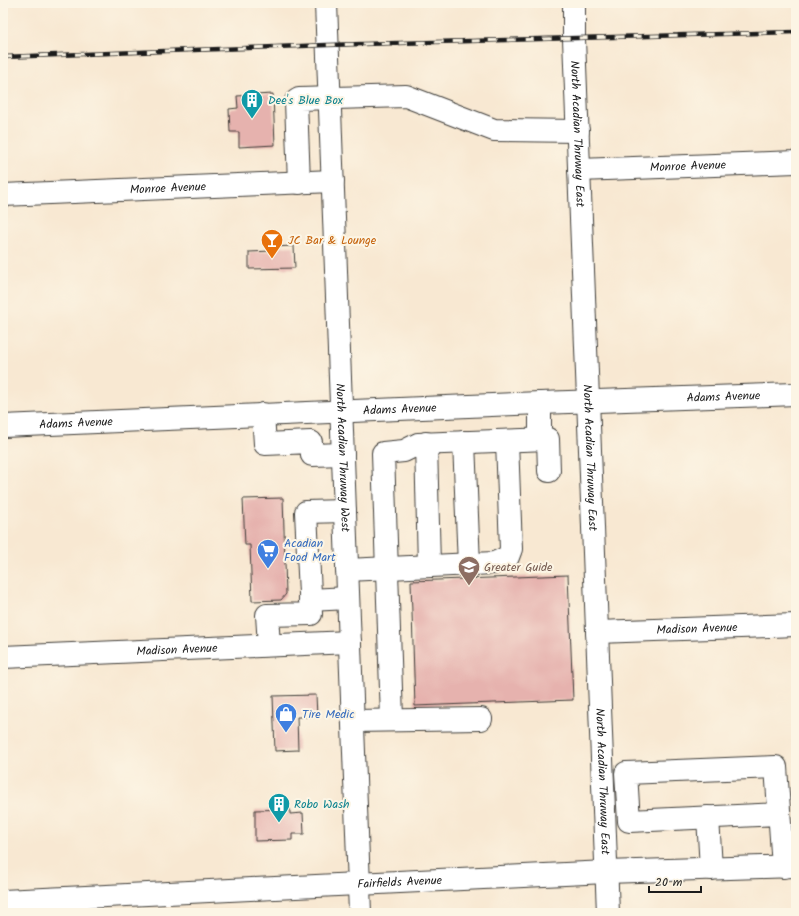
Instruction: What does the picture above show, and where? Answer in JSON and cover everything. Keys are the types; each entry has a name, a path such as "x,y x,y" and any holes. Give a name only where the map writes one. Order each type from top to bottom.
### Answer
{"street":[{"name":"North Acadian Thruway West","path":"326,3 360,913"},
{"name":"North Acadian Thruway East","path":"574,3 574,39 608,913"},
{"path":"299,183 296,101 298,99 406,96 494,130 578,131"},
{"name":"Monroe Avenue","path":"580,170 796,162"},
{"name":"Monroe Avenue","path":"3,195 333,181"},
{"name":"Adams Avenue","path":"3,426 263,414 796,394"},
{"path":"540,403 540,439"},
{"path":"302,413 304,442"},
{"path":"263,414 265,444 311,442 312,455 343,454"},
{"path":"392,719 383,453 404,451 418,444 426,443 548,439 549,471"},
{"path":"347,570 494,564 508,557 511,549 507,441"},
{"path":"464,442 469,565"},
{"path":"426,443 429,566"},
{"path":"312,643 306,512 345,510"},
{"path":"269,645 267,615 348,598"},
{"name":"Madison Avenue","path":"597,632 796,625"},
{"name":"Madison Avenue","path":"3,657 350,642"},
{"path":"353,721 392,719 481,719"},
{"path":"779,814 629,821 626,773 776,767 779,814 789,866"},
{"path":"708,817 711,869"},
{"name":"Fairfields Avenue","path":"3,901 606,872 789,866"}],"building":[{"name":"Dee's Blue Box","path":"273,94 275,145 239,147 239,132 230,132 229,109 238,108 237,96"},
{"name":"JC Bar & Lounge","path":"294,246 295,268 249,269 249,252 272,251 272,247"},
{"name":"Acadian Food Mart","path":"283,498 286,594 281,600 252,601 250,545 245,545 243,499"},
{"path":"568,575 573,700 415,706 411,581"},
{"name":"Tire Medic","path":"316,695 317,717 297,717 298,750 275,751 273,696"},
{"name":"Robo Wash","path":"290,809 290,814 303,813 304,834 292,834 292,840 255,841 255,810"}],"railway":[{"path":"3,57 327,45 796,32"}],"place":[{"name":"Dee's Blue Box","path":"252,120"},
{"name":"JC Bar & Lounge","path":"272,260"},
{"name":"Acadian Food Mart","path":"268,570"},
{"name":"Greater Guide","path":"469,586"},
{"name":"Tire Medic","path":"286,734"},
{"name":"Robo Wash","path":"279,824"}]}
